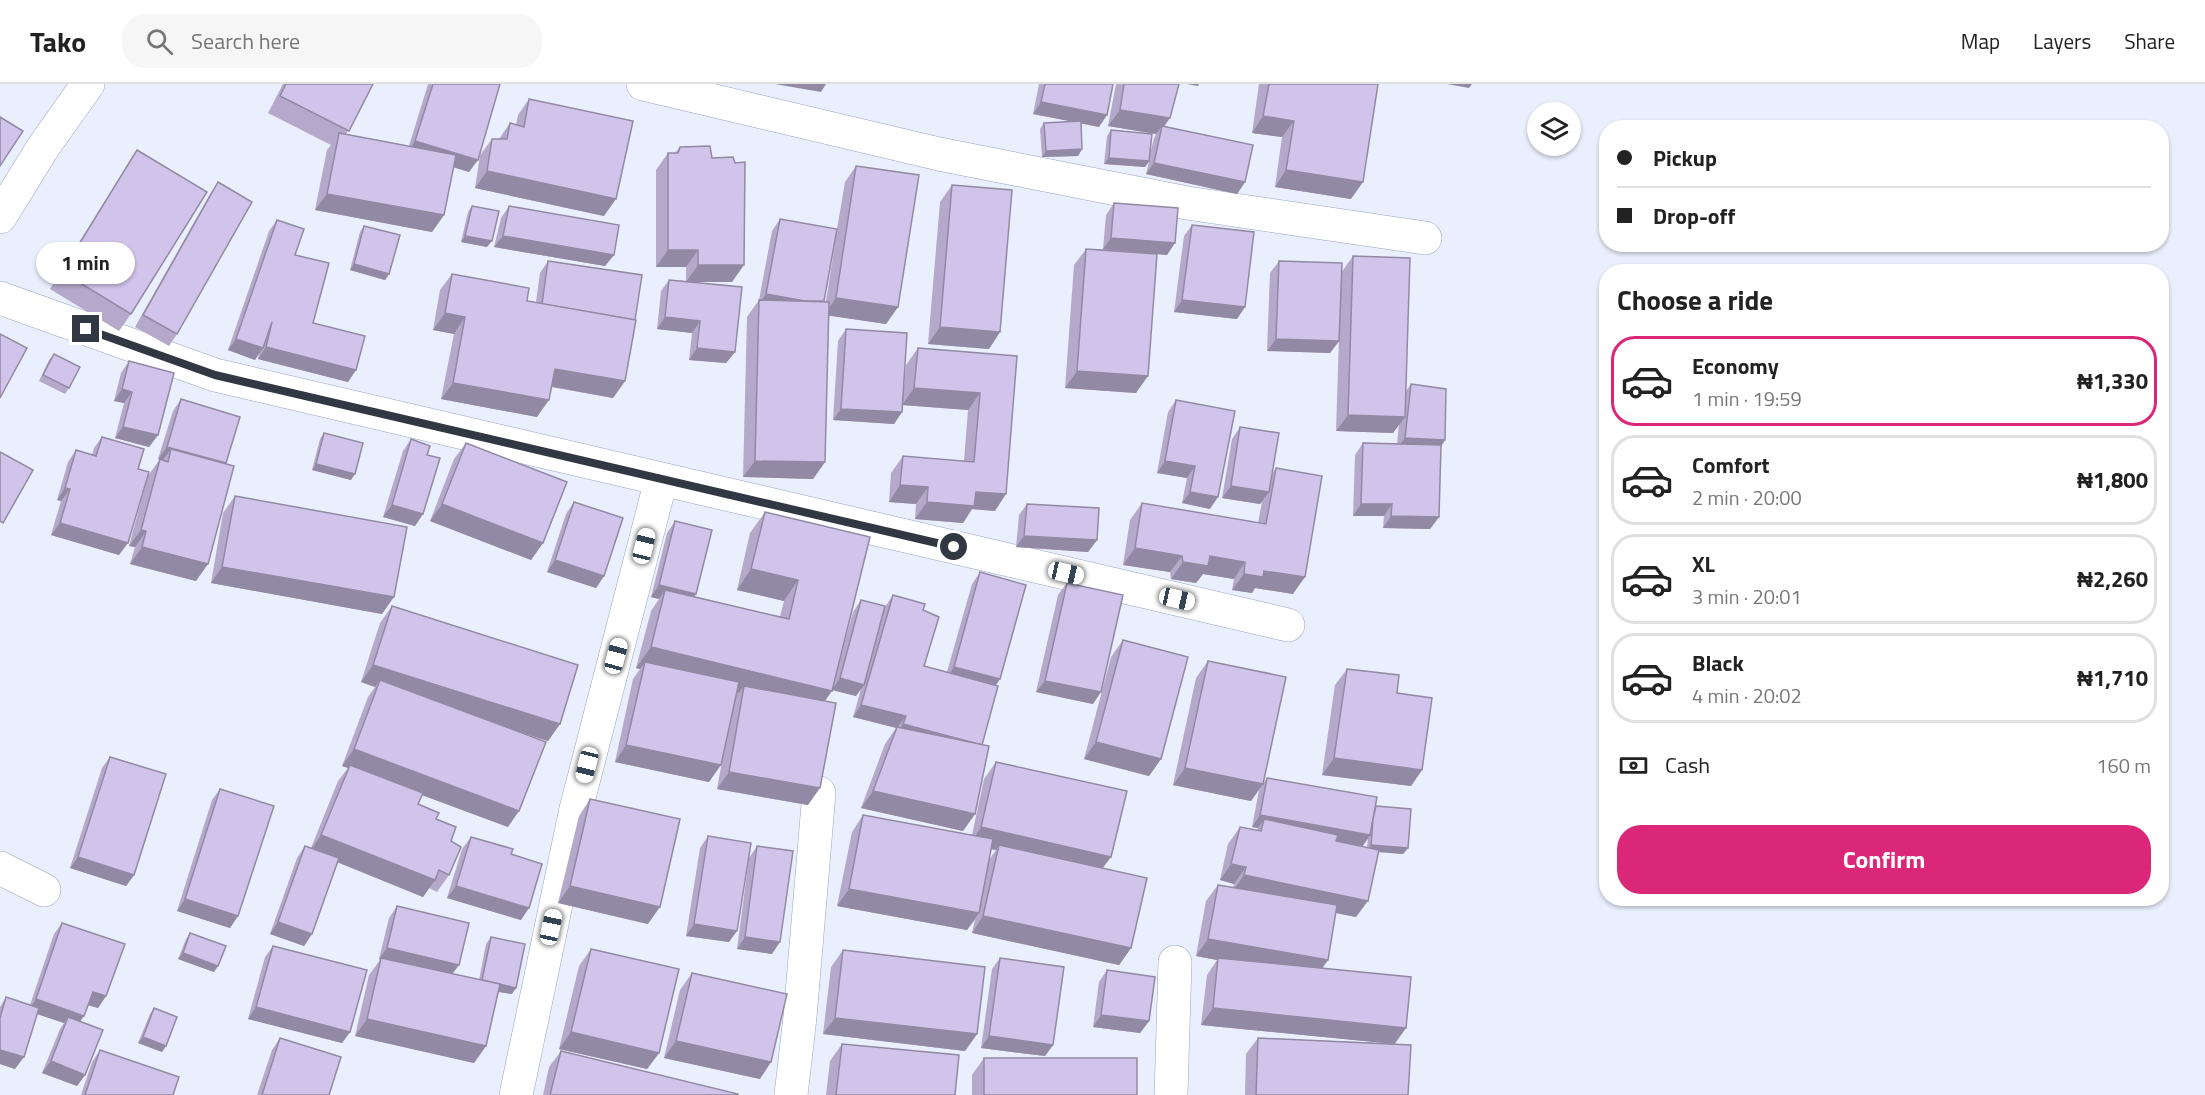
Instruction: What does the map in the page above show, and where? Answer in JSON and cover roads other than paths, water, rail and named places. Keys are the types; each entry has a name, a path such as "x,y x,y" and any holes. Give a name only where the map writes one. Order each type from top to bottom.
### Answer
{"street":[{"path":"0,218 31,138 88,84"},
{"path":"643,84 927,151 1040,174 1186,202 1425,238"},
{"path":"0,298 215,375 1288,625"},
{"path":"516,1095 576,809 661,480"},
{"path":"791,1095 819,793"},
{"path":"0,868 44,890"},
{"path":"1171,1095 1175,962"}]}
